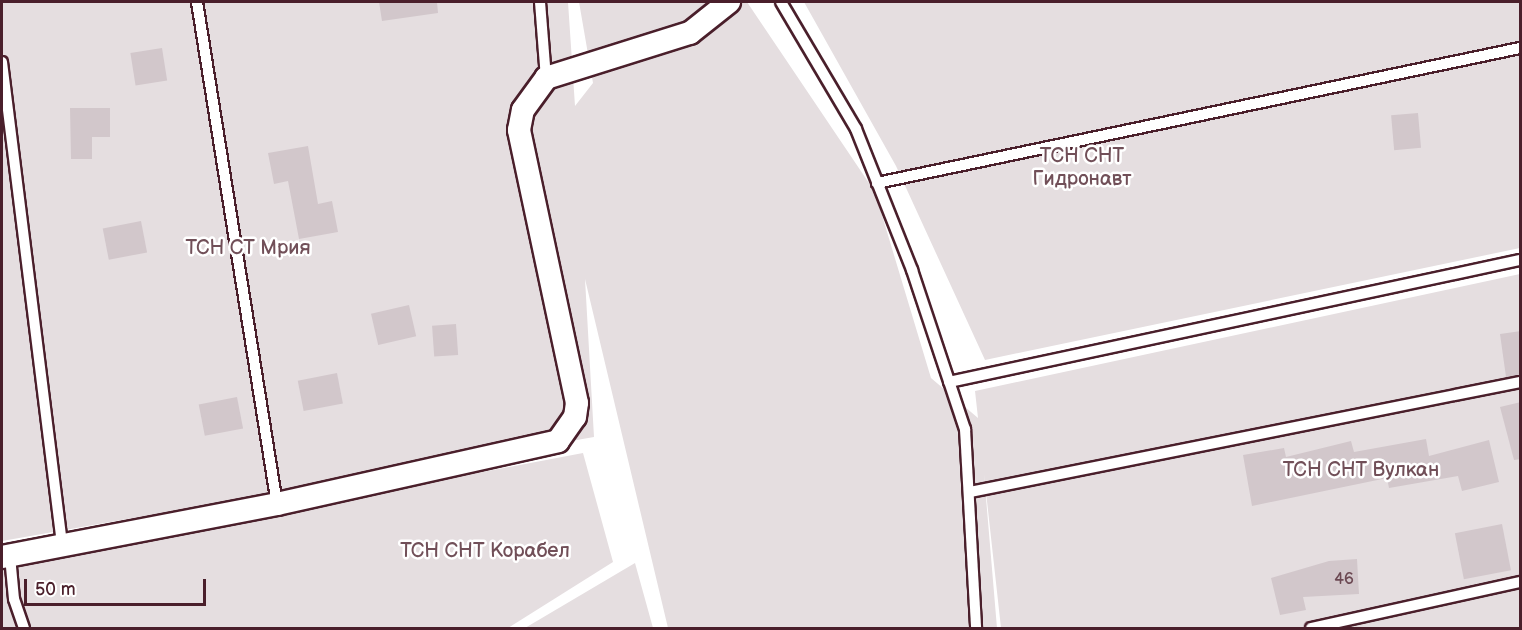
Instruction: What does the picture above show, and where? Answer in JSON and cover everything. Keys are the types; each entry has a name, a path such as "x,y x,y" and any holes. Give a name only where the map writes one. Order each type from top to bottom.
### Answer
{"street":[{"path":"6,556 277,504 545,447 569,430 577,403 519,130 523,110 546,78 690,33 729,2"}],"lane":[{"path":"197,2 277,504"},
{"path":"540,2 546,78"},
{"path":"781,2 856,129 878,183 965,429 976,628"},
{"path":"878,183 1521,48"},
{"path":"2,62 62,546"},
{"path":"950,382 1521,260"},
{"path":"970,492 1521,382"},
{"path":"6,556 14,599 24,628"},
{"path":"1311,628 1521,582"}],"green space":[{"path":"2,2 568,2 575,106 593,83 579,2 747,2 875,192 931,378 978,418 975,391 1520,274 1520,628 1001,628 984,474 997,628 668,628 585,279 594,437 2,541"},
{"name":"ТСН СНТ Гидронавт","path":"804,2 1520,2 1520,248 985,360 896,166"},
{"name":"ТСН СНТ Корабел","path":"583,453 613,562 508,628 2,628 2,563"},
{"path":"635,563 653,628 525,628"}],"building":[{"path":"379,2 437,2 438,13 382,21"},
{"path":"162,48 167,81 136,86 130,53"},
{"path":"70,108 110,108 110,137 92,137 92,159 71,159"},
{"path":"1418,113 1421,148 1394,150 1391,115"},
{"path":"308,146 318,204 332,201 338,232 299,239 288,181 274,184 268,153"},
{"path":"141,221 147,252 109,260 103,228"},
{"path":"409,305 416,336 378,345 371,314"},
{"path":"456,324 458,355 434,357 432,326"},
{"path":"1521,331 1521,375 1506,377 1500,334"},
{"path":"337,373 343,403 304,411 298,381"},
{"path":"237,397 243,428 205,436 199,404"},
{"path":"1521,402 1521,459 1514,460 1500,407"},
{"path":"1426,439 1429,456 1489,440 1499,482 1462,491 1458,476 1389,488 1387,478 1252,506 1243,455 1284,448 1286,457 1351,441 1354,452"},
{"path":"1502,524 1511,570 1464,579 1455,533"},
{"path":"1357,559 1359,594 1303,597 1306,610 1280,615 1271,578 1329,561"}],"park label":[{"name":"ТСН СТ Мрия","path":"248,248"},
{"name":"ТСН СНТ Вулкан","path":"1361,470"}]}
